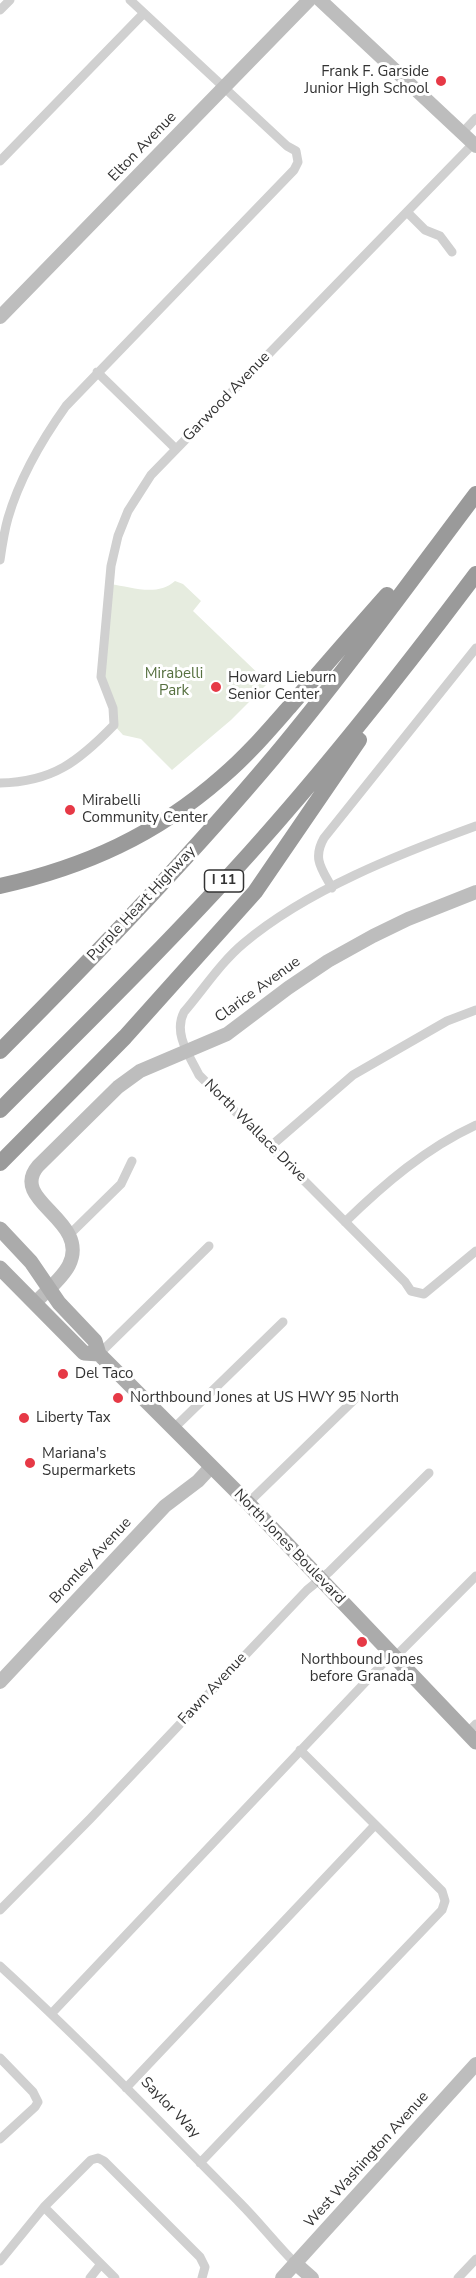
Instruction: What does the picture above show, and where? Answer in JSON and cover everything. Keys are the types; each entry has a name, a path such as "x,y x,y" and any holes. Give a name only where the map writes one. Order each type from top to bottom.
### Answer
{"highway":[{"path":"0,886 64,870 111,851 166,820 211,787 253,748 476,495"},
{"name":"Purple Heart Highway","path":"0,1051 154,893 251,784 336,680 476,495"},
{"name":"I 11","path":"0,1110 159,951 250,853 317,776 476,574"},
{"path":"0,1163 147,1013 262,884 430,635"}],"main road":[{"name":"North Jones Boulevard","path":"0,1229 31,1262 62,1306 95,1341 99,1354 248,1503 393,1656 473,1733"},
{"name":"North Jones Boulevard","path":"0,1268 84,1353 99,1354"}],"street":[{"path":"0,10 10,0"},
{"path":"0,560 7,519 21,479 41,442 66,406 290,174 298,162 296,152 130,0"},
{"name":"Elton Avenue","path":"0,317 309,0"},
{"path":"320,0 475,145"},
{"path":"0,161 144,13"},
{"path":"462,133 476,118"},
{"name":"Garwood Avenue","path":"0,783 38,777 73,762 87,752 114,725 113,708 101,677 111,566 118,536 139,491 176,449 475,145"},
{"path":"407,212 425,230 440,236 452,252"},
{"path":"97,372 176,449"},
{"path":"476,648 318,847 318,861 332,888 424,844 476,826"},
{"name":"North Wallace Drive","path":"332,888 278,918 235,951 184,1012 179,1021 179,1031 199,1075 411,1291 424,1294 476,1251"},
{"name":"Clarice Avenue","path":"69,1235 62,1223 33,1192 30,1180 34,1171 126,1080 140,1071 226,1034 298,981 373,936 408,919 476,892"},
{"path":"271,1146 353,1075 430,1030 476,1010"},
{"path":"345,1222 378,1191 428,1152 476,1125"},
{"path":"35,1303 70,1262 72,1250 69,1235 122,1184 132,1161"},
{"path":"99,1354 209,1246"},
{"path":"173,1429 283,1322"},
{"path":"248,1503 357,1397"},
{"name":"Bromley Avenue","path":"0,1682 165,1506 198,1481 211,1467"},
{"name":"Fawn Avenue","path":"0,1910 98,1811 307,1590 429,1473"},
{"path":"52,2013 300,1750 476,1576"},
{"path":"200,2163 442,1910 445,1901 442,1891 300,1750"},
{"path":"126,2088 375,1825"},
{"name":"Saylor Way","path":"0,1966 52,2013 312,2278"},
{"path":"0,2058 33,2092 38,2102 0,2139"},
{"name":"West Washington Avenue","path":"282,2278 476,2064"},
{"path":"0,2260 44,2207 91,2160 98,2158 104,2161 200,2257 205,2267 202,2278"},
{"path":"44,2207 115,2278"},
{"path":"458,2278 476,2259"},
{"path":"90,2278 101,2264"}],"green space":[{"name":"Mirabelli Park","path":"175,581 183,584 201,601 193,611 268,683 231,720 172,770 141,739 123,735 114,725 106,691 103,647 110,584 152,590 168,586"}],"place":[{"name":"Frank F. Garside Junior High School","path":"441,81"},
{"name":"Howard Lieburn Senior Center","path":"216,687"},
{"name":"Mirabelli Community Center","path":"70,810"},
{"name":"Del Taco","path":"63,1374"},
{"name":"Northbound Jones at US HWY 95 North","path":"118,1398"},
{"name":"Liberty Tax","path":"24,1418"},
{"name":"Mariana's Supermarkets","path":"30,1463"},
{"name":"Northbound Jones before Granada","path":"362,1642"}]}
